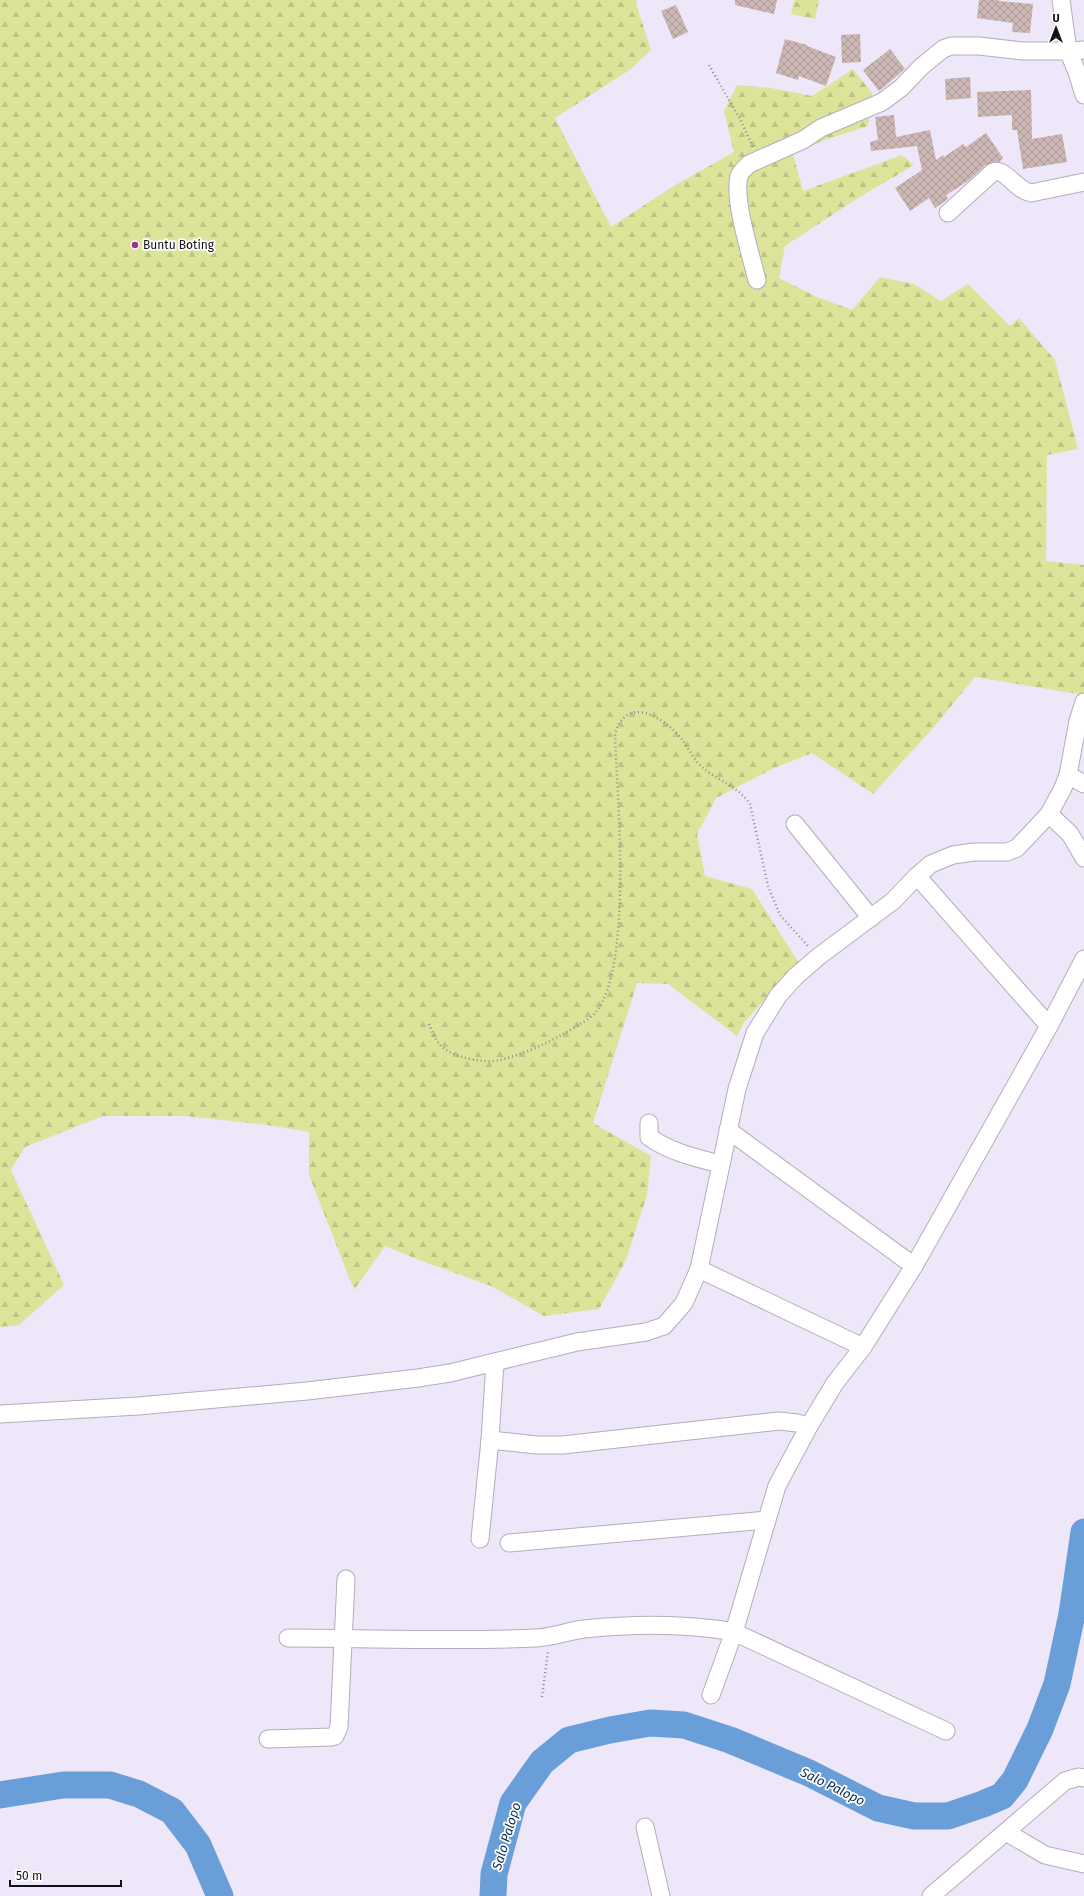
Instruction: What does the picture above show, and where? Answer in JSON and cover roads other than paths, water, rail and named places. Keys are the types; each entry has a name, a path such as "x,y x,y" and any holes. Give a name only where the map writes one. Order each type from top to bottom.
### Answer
{"street":[{"path":"1061,0 1076,50 1077,72 1084,95"},
{"path":"757,280 738,203 739,176 742,170 749,164 803,140 821,128 882,102 901,88 921,67 946,47 963,45 1023,51 1076,50"},
{"path":"948,213 996,170 1002,171 1024,191 1031,193 1084,182"},
{"path":"0,1414 138,1406 307,1391 435,1375 577,1342 646,1332 664,1326 684,1303 699,1269 720,1164 737,1090 750,1047 760,1022 787,985 818,957 892,902 931,864 953,855 974,852 1007,852 1014,850 1049,814 1057,800 1068,775 1078,721 1084,702"},
{"path":"1068,775 1084,784"},
{"path":"1049,814 1070,834 1084,858"},
{"path":"795,824 872,918"},
{"path":"917,876 1049,1026"},
{"path":"711,1696 734,1632 777,1486 808,1426 835,1383 863,1347 914,1266 1049,1026 1084,959"},
{"path":"650,1124 649,1137 657,1143 691,1157 720,1164"},
{"path":"728,1130 914,1266"},
{"path":"699,1269 863,1347"},
{"path":"480,1539 490,1440 495,1362"},
{"path":"490,1440 537,1445 562,1445 779,1421 793,1422 808,1426"},
{"path":"509,1543 767,1520"},
{"path":"268,1739 331,1737 337,1733 339,1728 346,1579"},
{"path":"288,1638 498,1640 550,1637 584,1629 651,1624 693,1626 734,1632 946,1731"},
{"path":"931,1896 1065,1781 1079,1776 1084,1778"},
{"path":"645,1827 661,1896"},
{"path":"1006,1832 1045,1855 1084,1864"}],"waterway":[{"name":"Salo Palopo","path":"493,1896 494,1874 513,1803 542,1762 569,1740 610,1730 650,1723 684,1725 730,1740 809,1773 878,1808 914,1816 948,1816 1002,1796 1015,1780 1040,1729 1057,1684 1072,1614 1084,1532"},
{"name":"Salo Palopo","path":"0,1795 63,1785 110,1785 139,1794 172,1811 198,1845 220,1896"}],"place":[{"name":"Buntu Boting","path":"135,245"}]}
